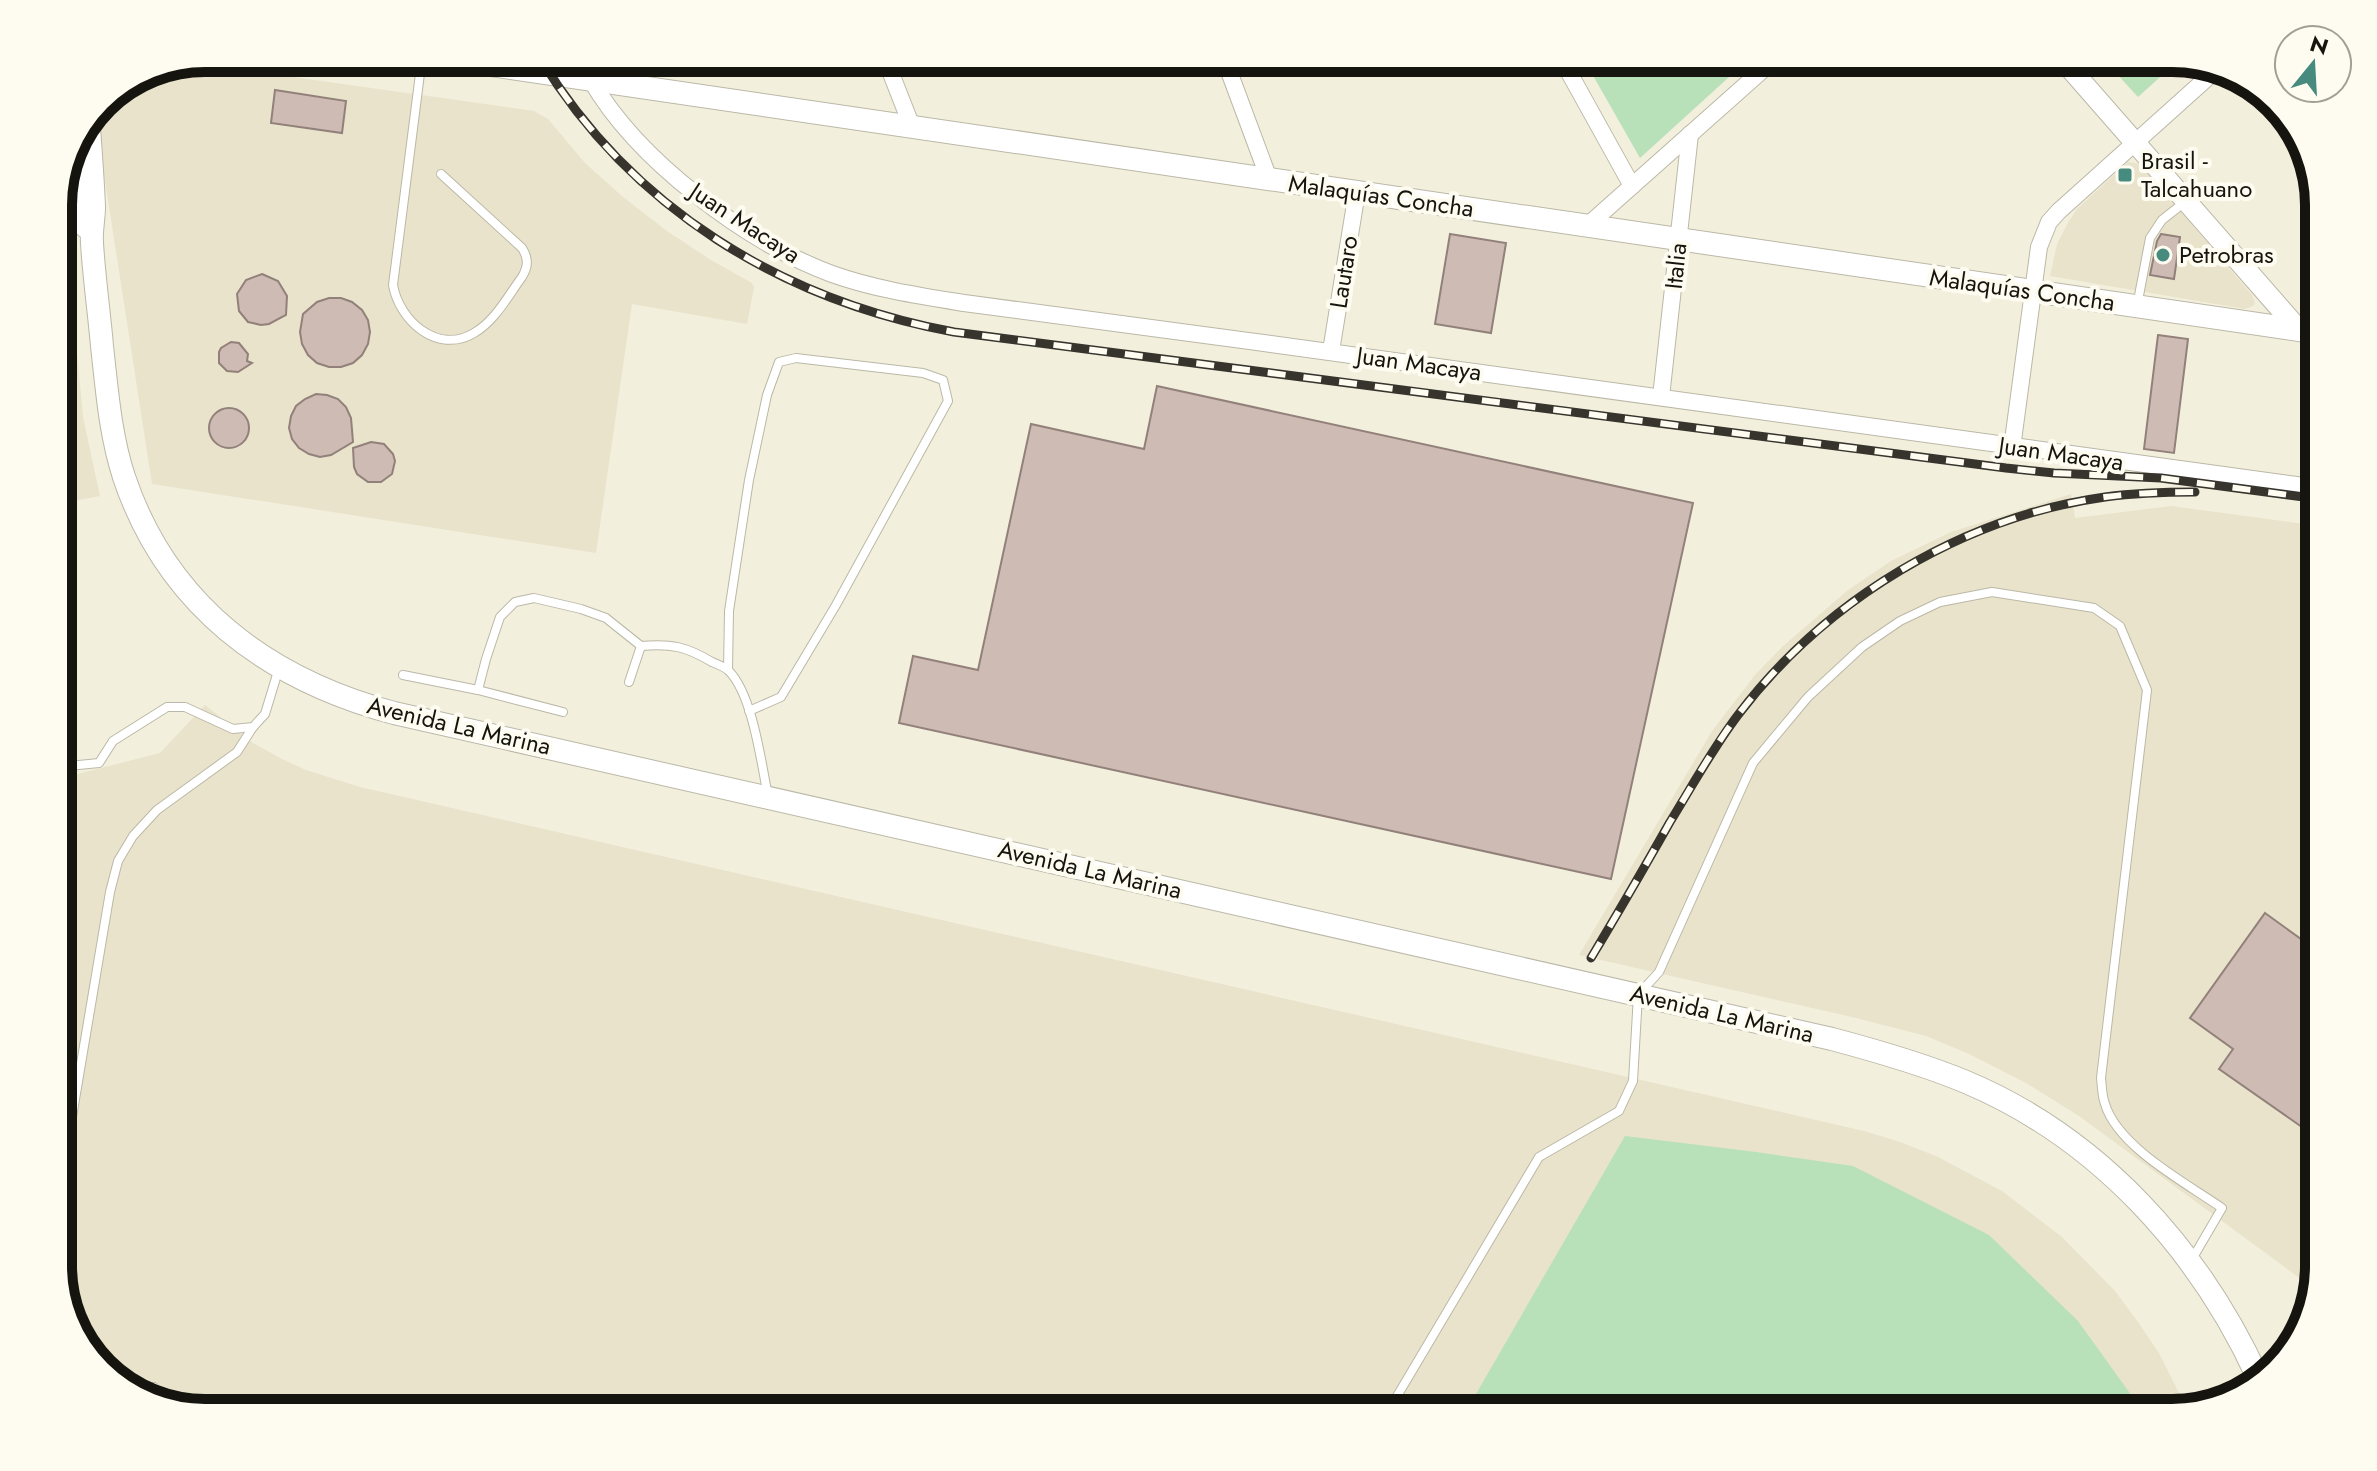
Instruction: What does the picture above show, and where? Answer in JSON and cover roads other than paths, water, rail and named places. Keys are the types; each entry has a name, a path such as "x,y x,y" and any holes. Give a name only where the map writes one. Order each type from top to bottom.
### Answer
{"main road":[{"name":"Malaquías Concha","path":"537,72 2305,331"},
{"name":"Avenida La Marina","path":"90,140 93,187 91,239 111,422 133,500 156,545 183,584 223,627 279,668 333,694 394,713 1858,1046 1938,1071 1988,1092 2055,1130 2106,1169 2169,1234 2191,1262 2221,1307 2254,1371"},
{"name":"Avenida La Marina","path":"76,177 78,201 91,239"}],"street":[{"path":"890,72 912,127"},
{"path":"1229,72 1269,179"},
{"path":"1569,72 1632,186"},
{"path":"1587,226 1760,72"},
{"path":"2073,72 2186,201 2305,328"},
{"path":"2012,448 2039,247 2049,222 2208,77"},
{"name":"Juan Macaya","path":"591,80 642,146 705,199 771,245 836,275 922,297 2305,486"},
{"name":"Italia","path":"1661,397 1690,134"},
{"name":"Lautaro","path":"1331,351 1357,192"}],"lane":[{"path":"420,72 393,285 399,306 410,322 429,335 454,340 472,335 487,323 526,271 527,259 522,248 441,174"},
{"path":"2137,306 2150,238 2162,220 2186,201"},
{"path":"749,711 781,697 836,605 948,401 943,380 923,373 796,358 779,362 767,395 749,480 729,611 728,670 754,725 768,797"},
{"path":"1395,1399 1539,1157 1619,1111 1633,1081 1638,995 1659,972 1753,763 1808,697 1862,647 1900,621 1940,602 1992,592 2094,608 2120,626 2147,690 2101,1078 2105,1103 2115,1125 2133,1145 2222,1208 2191,1262"},
{"path":"478,690 500,617 515,602 534,598 606,618 641,646 656,644 688,648 728,670"},
{"path":"629,682 641,646"},
{"path":"72,1117 118,861 133,836 157,810 237,752 265,714 279,668"},
{"path":"403,675 563,712"},
{"path":"72,766 99,763 113,741 167,707 185,707 233,729 253,727"}],"railway":[{"path":"550,72 577,112 619,160 666,203 717,240 772,271 830,297 891,317 954,332 2006,468 2161,478 2305,497"},
{"path":"1591,958 1695,781 1738,715 1773,673 1812,635 1855,601 1900,570 1949,544 2000,523 2052,507 2105,497 2195,492"}],"place":[{"name":"Brasil - Talcahuano","path":"2125,175"},
{"name":"Petrobras","path":"2163,255"}]}
